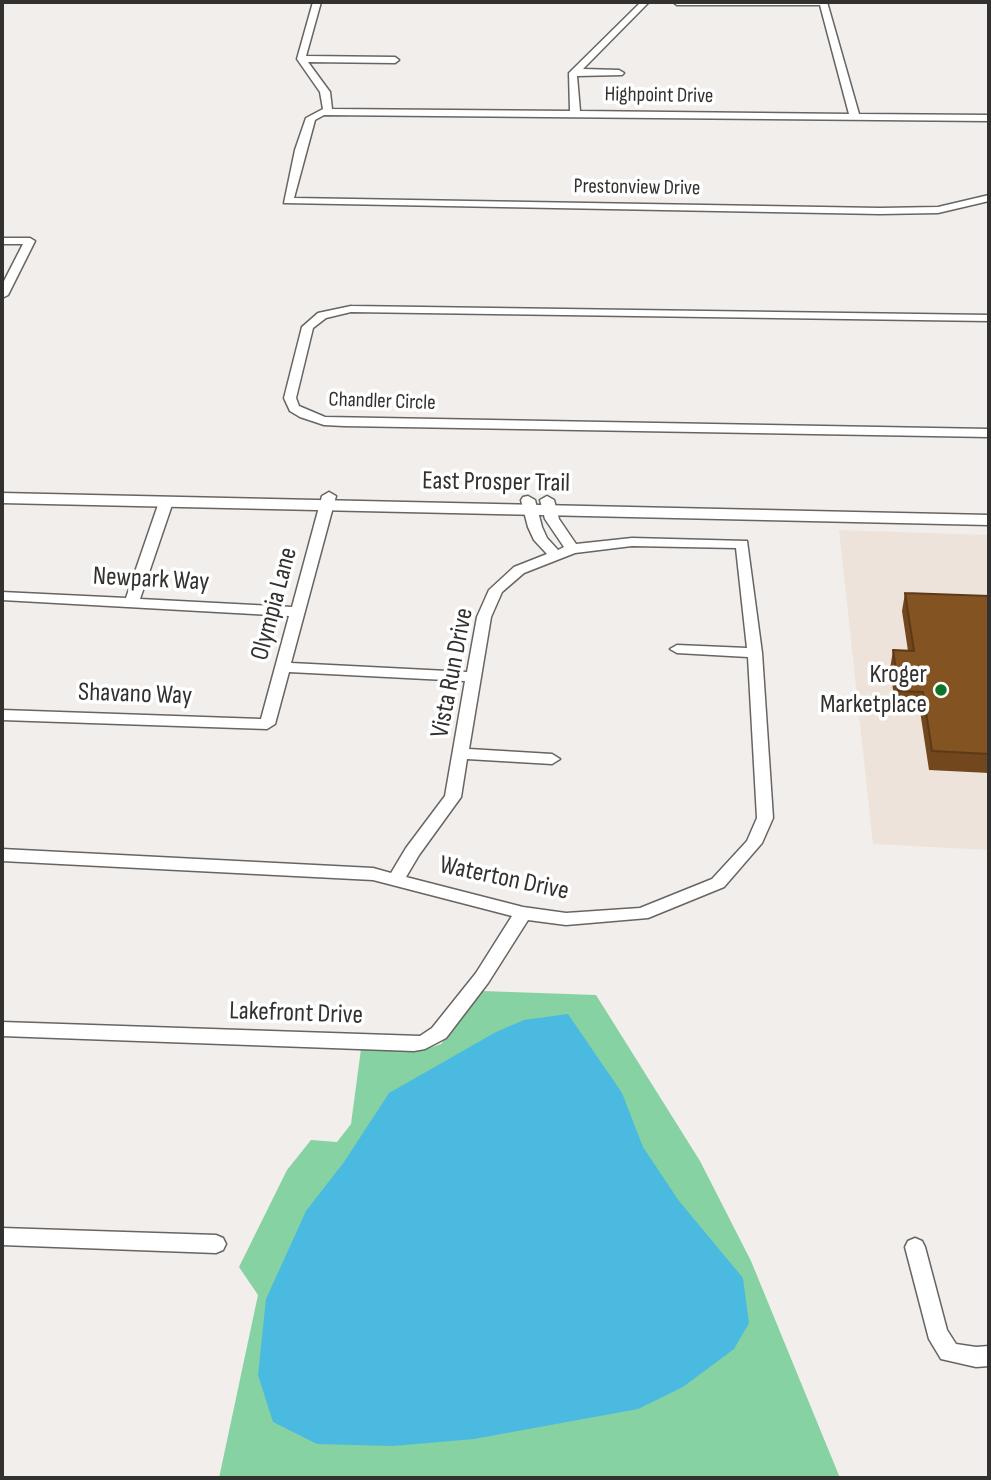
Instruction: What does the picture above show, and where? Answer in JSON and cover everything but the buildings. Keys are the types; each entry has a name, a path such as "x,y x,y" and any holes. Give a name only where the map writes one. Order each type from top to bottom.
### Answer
{"main road":[{"name":"East Prosper Trail","path":"2,487 328,501 989,508"},
{"name":"East Prosper Trail","path":"2,498 166,502 328,501"},
{"name":"East Prosper Trail","path":"548,505 989,520"}],"street":[{"path":"301,59 317,2"},
{"path":"575,114 572,79 576,71 645,2"},
{"path":"677,2 824,4 855,117"},
{"path":"301,59 395,60"},
{"path":"301,59 325,92 328,111"},
{"path":"576,71 619,73"},
{"name":"Highpoint Drive","path":"328,111 989,118"},
{"name":"Prestonview Drive","path":"328,111 316,113 311,118 288,201 880,211 938,210 989,198"},
{"path":"2,241 30,242 2,295"},
{"name":"Chandler Circle","path":"989,318 351,309 322,315 308,327 290,398 294,408 324,421 989,433"},
{"name":"Olympia Lane","path":"267,724 328,501"},
{"path":"132,603 166,502"},
{"path":"529,505 541,540 554,555"},
{"path":"548,505 561,536 572,549"},
{"name":"Vista Run Drive","path":"397,880 412,852 453,797 484,617 496,590 519,570 572,549 632,542 742,544"},
{"name":"Waterton Drive","path":"2,855 373,874 523,913 566,919 642,914 718,883 754,844 765,818 755,653 742,544"},
{"name":"Newpark Way","path":"2,596 299,612"},
{"path":"677,649 755,653"},
{"path":"283,667 473,677"},
{"name":"Shavano Way","path":"2,715 267,724"},
{"path":"462,754 552,759"},
{"name":"Lakefront Drive","path":"2,1030 400,1044 425,1042 439,1033 482,978 523,913"},
{"path":"2,1236 216,1244"},
{"path":"915,1247 937,1332 949,1352 976,1357 989,1356"}],"shaded area":[{"path":"839,530 989,535 989,850 873,844"}],"green space":[{"path":"482,991 596,995 700,1161 751,1261 840,1478 219,1478 258,1295 239,1267 287,1170 311,1140 337,1142 351,1124 361,1049 424,1050 441,1044"}],"water":[{"path":"568,1014 622,1093 643,1147 679,1201 743,1278 749,1323 734,1349 683,1387 638,1409 474,1439 393,1446 317,1444 273,1422 258,1375 266,1299 306,1211 344,1162 389,1093 496,1032 524,1020"}],"place":[{"name":"Kroger Marketplace","path":"941,690"}]}
